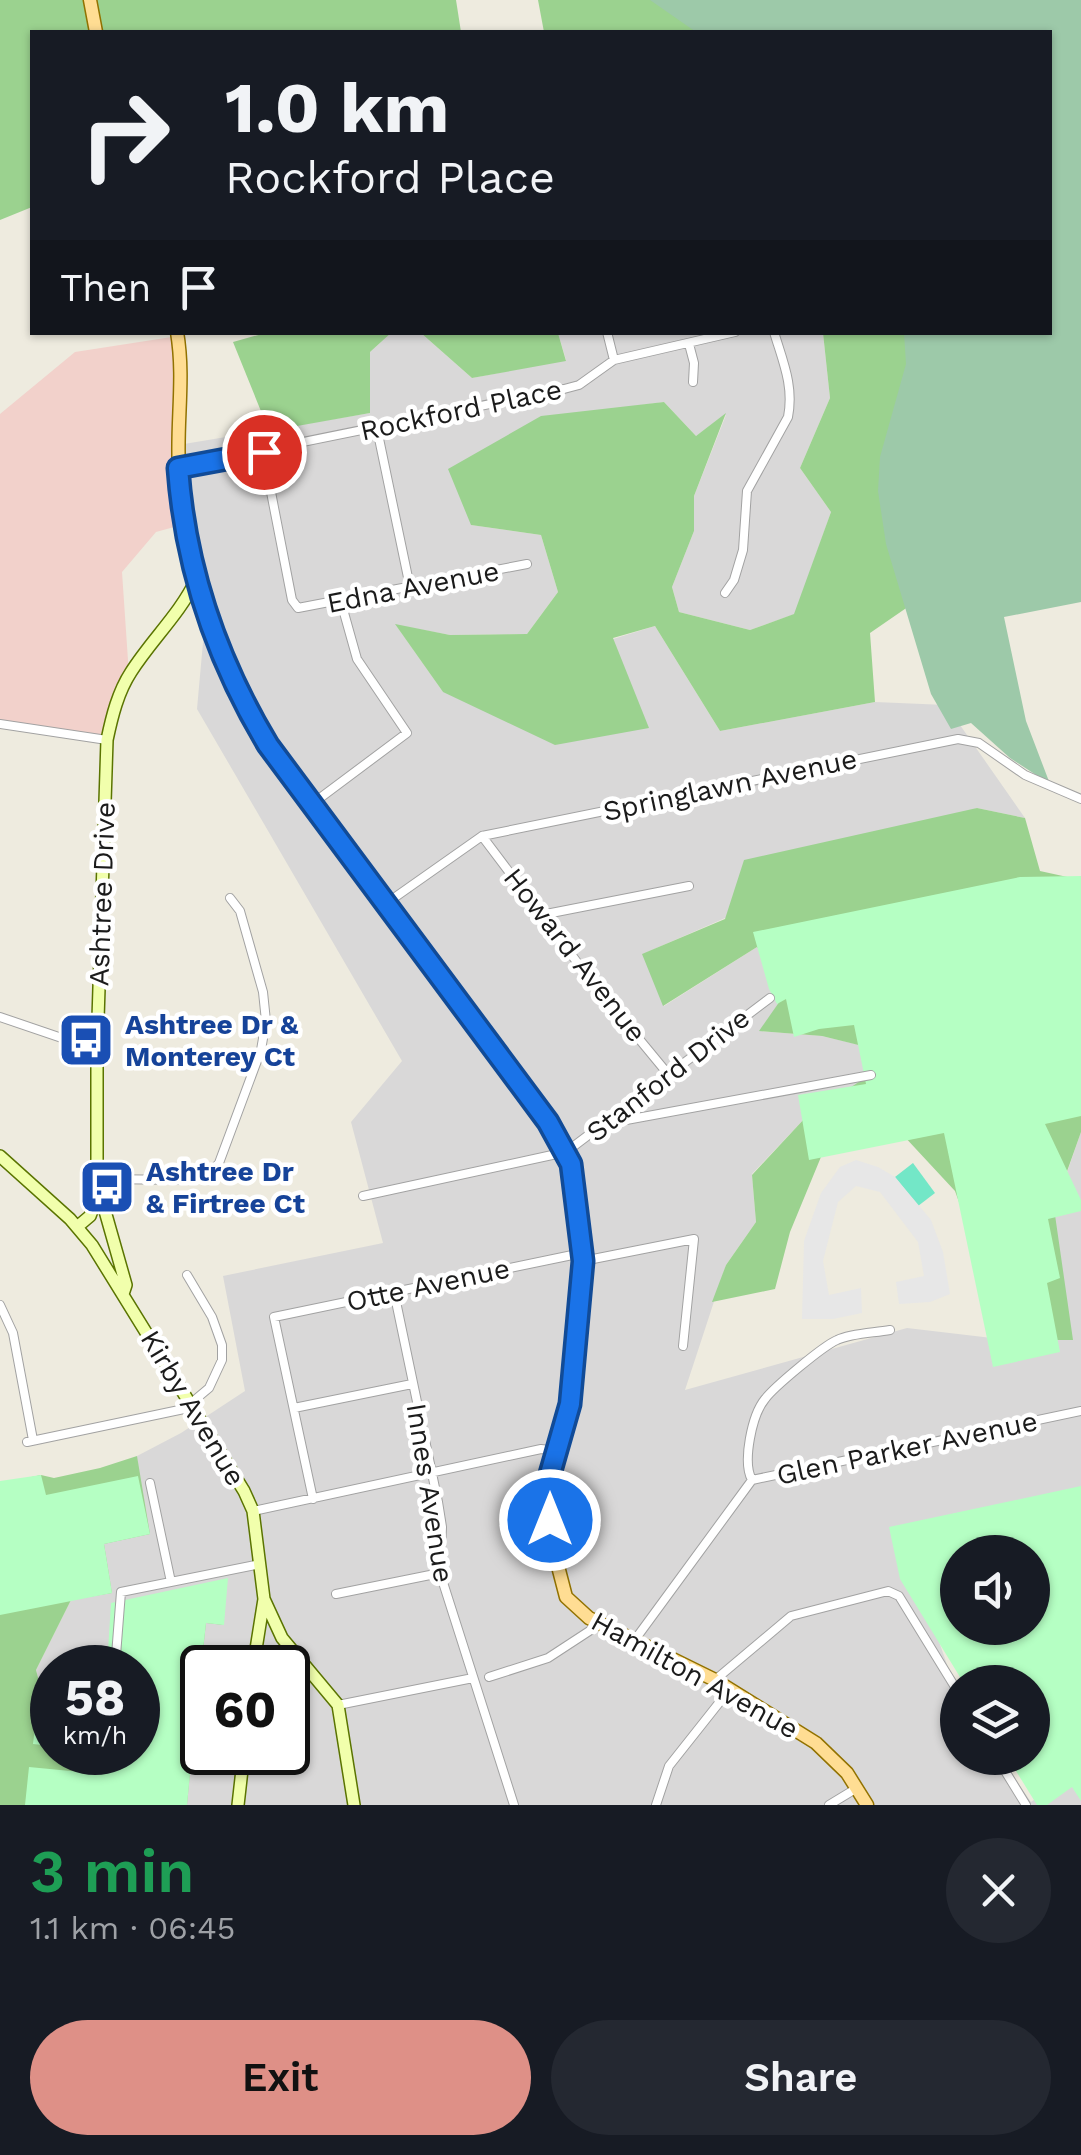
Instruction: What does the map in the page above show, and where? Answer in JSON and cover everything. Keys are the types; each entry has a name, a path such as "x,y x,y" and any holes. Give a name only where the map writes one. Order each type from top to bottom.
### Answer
{"main road":[{"path":"90,0 96,30"},
{"name":"Hamilton Avenue","path":"178,335 182,374 178,468 196,580 237,694 268,745 548,1122 566,1152 576,1185 582,1257 570,1404 547,1492 558,1572 572,1605 634,1642 715,1680 816,1743 838,1762 867,1805"}],"street":[{"path":"609,335 614,360"},
{"name":"Rockford Place","path":"178,468 564,390 614,360 724,335"},
{"path":"726,594 743,550 747,491 788,417 791,404 789,380 775,335"},
{"path":"689,344 694,382"},
{"path":"376,429 410,587"},
{"name":"Edna Avenue","path":"264,452 292,600 298,608 527,564"},
{"name":"Ashtree Drive","path":"96,1197 107,740 112,714 128,675 178,613 196,580"},
{"path":"312,804 407,733 357,659 341,602"},
{"path":"178,613 206,609"},
{"path":"0,724 107,740"},
{"name":"Springlawn Avenue","path":"384,905 482,836 958,739 979,743 1025,775 1081,799"},
{"name":"Howard Avenue","path":"482,836 668,1074"},
{"path":"541,915 689,886"},
{"path":"96,1179 191,1180 210,1173 219,1163 261,1050 266,1021 264,992 240,911 230,898"},
{"name":"Stanford Drive","path":"566,1152 770,998"},
{"path":"0,1017 97,1050"},
{"path":"606,1124 871,1075"},
{"path":"364,1196 566,1152"},
{"name":"Kirby Avenue","path":"0,1156 78,1227 193,1405 253,1511 264,1599 282,1638 338,1705"},
{"path":"78,1227 90,1216 96,1197"},
{"path":"96,1197 105,1211 126,1285 123,1294"},
{"name":"Otte Avenue","path":"294,1408 274,1317 694,1239 684,1346"},
{"path":"0,1305 13,1333 30,1441 193,1405 217,1376 222,1345 212,1317 187,1275"},
{"name":"Innes Avenue","path":"394,1292 442,1527 440,1574 514,1805"},
{"path":"752,1480 748,1472 753,1434 766,1396 838,1340 890,1330"},
{"path":"313,1498 294,1408 412,1384"},
{"name":"Glen Parker Avenue","path":"634,1642 752,1480 1081,1411"},
{"path":"253,1511 541,1449 558,1450"},
{"path":"150,1483 171,1582"},
{"path":"116,1645 122,1592 260,1564"},
{"path":"336,1594 440,1574"},
{"path":"715,1680 790,1616 888,1592 899,1596 941,1665"},
{"path":"257,1645 264,1599"},
{"path":"489,1677 548,1658 600,1624"},
{"path":"354,1805 338,1705 473,1678"},
{"path":"656,1805 669,1766 730,1689"},
{"path":"238,1805 241,1775"},
{"path":"1007,1775 1026,1805"},
{"path":"829,1805 857,1788"}],"shaded area":[{"path":"389,335 423,335 472,378 566,360 559,335 823,335 830,398 800,468 831,512 795,614 750,630 679,612 672,587 694,531 694,496 726,415 696,436 664,402 628,407 471,525 541,535 558,592 527,634 450,635 396,625 443,692 655,626 720,731 875,702 946,705 1025,818 977,808 643,954 664,1006 757,947 789,988 760,1031 822,1036 901,1055 805,1118 752,1174 756,1222 726,1265 685,1390 907,1328 1009,1340 1081,1132 1081,1496 963,1535 940,1535 940,1542 908,1553 947,1665 940,1665 940,1775 1013,1775 1031,1802 1081,1765 1081,1805 187,1805 190,1775 310,1775 310,1645 182,1645 112,1603 109,1645 48,1645 71,1600 112,1592 103,1543 138,1476 137,1456 245,1391 223,1276 383,1243 351,1122 402,1061 197,709 206,609 178,445 370,413 370,352"},
{"path":"178,336 185,524 156,532 122,572 129,675 107,740 0,724 0,414 75,352"},
{"path":"856,1160 895,1177 931,1220 943,1252 950,1294 930,1302 899,1304 896,1282 924,1276 918,1242 880,1192 856,1186 838,1202 823,1261 829,1295 861,1288 862,1313 833,1319 802,1319 804,1241 821,1193 840,1167"}],"green space":[{"path":"0,0 456,0 461,30 30,30 30,208 0,220"},
{"path":"538,0 1081,0 1081,402 915,602 870,633 875,702 720,731 655,626 613,638 649,728 555,745 443,692 395,624 450,635 527,634 558,592 541,535 471,525 448,469 541,416 664,402 696,436 726,413 694,496 694,531 672,587 679,612 750,630 794,614 831,512 800,468 830,398 823,335 1052,335 1052,30 544,30"},
{"path":"650,0 1081,0 1081,602 1004,617 1026,721 1050,784 1010,758 971,723 951,729 931,694 886,544 878,491 880,457 906,364 904,335 1052,335 1052,30 693,30"},
{"path":"258,335 389,335 370,352 370,413 269,431 233,342"},
{"path":"423,335 559,335 566,361 472,378"},
{"path":"977,808 1025,818 1040,871 1081,880 1081,1132 1054,1208 1073,1340 1009,1340 955,1191 889,1120 828,1140 790,1232 775,1289 712,1302 726,1265 756,1222 752,1175 805,1118 899,1055 822,1036 759,1031 789,988 757,947 663,1006 642,954 725,919 744,860"},
{"path":"1081,876 1081,1116 1045,1124 1081,1200 1081,1211 1048,1219 1060,1278 1047,1283 1060,1352 993,1367 944,1133 809,1160 798,1095 866,1084 854,1025 794,1037 786,999 777,1004 769,989 753,932 1020,877"},
{"path":"913,1163 935,1193 918,1206 895,1177"},
{"path":"137,1456 150,1534 104,1544 112,1593 71,1600 48,1645 30,1645 30,1775 160,1775 160,1645 135,1645 130,1599 224,1625 206,1623 204,1645 180,1645 180,1775 190,1775 187,1805 0,1805 0,1499 12,1481 41,1475 54,1478"},
{"path":"41,1475 46,1495 138,1476 150,1534 104,1544 112,1593 0,1615 0,1481"},
{"path":"1081,1486 1081,1801 1072,1787 1047,1805 1037,1805 1018,1775 1050,1775 1050,1665 953,1665 940,1645 1050,1645 1050,1535 940,1535 940,1644 900,1579 889,1527"},
{"path":"228,1578 224,1625 206,1623 204,1645 180,1645 180,1775 190,1775 187,1805 25,1805 29,1767 30,1775 160,1775 160,1645 108,1645 111,1603"}],"place":[{"name":"Ashtree Dr & Monterey Ct","path":"86,1040"},
{"name":"Ashtree Dr & Firtree Ct","path":"107,1187"}],"route":[{"path":"264,452 178,468 196,580 224,665 268,745 548,1122 571,1164 582,1267 570,1404 548,1481 550,1520"}]}
